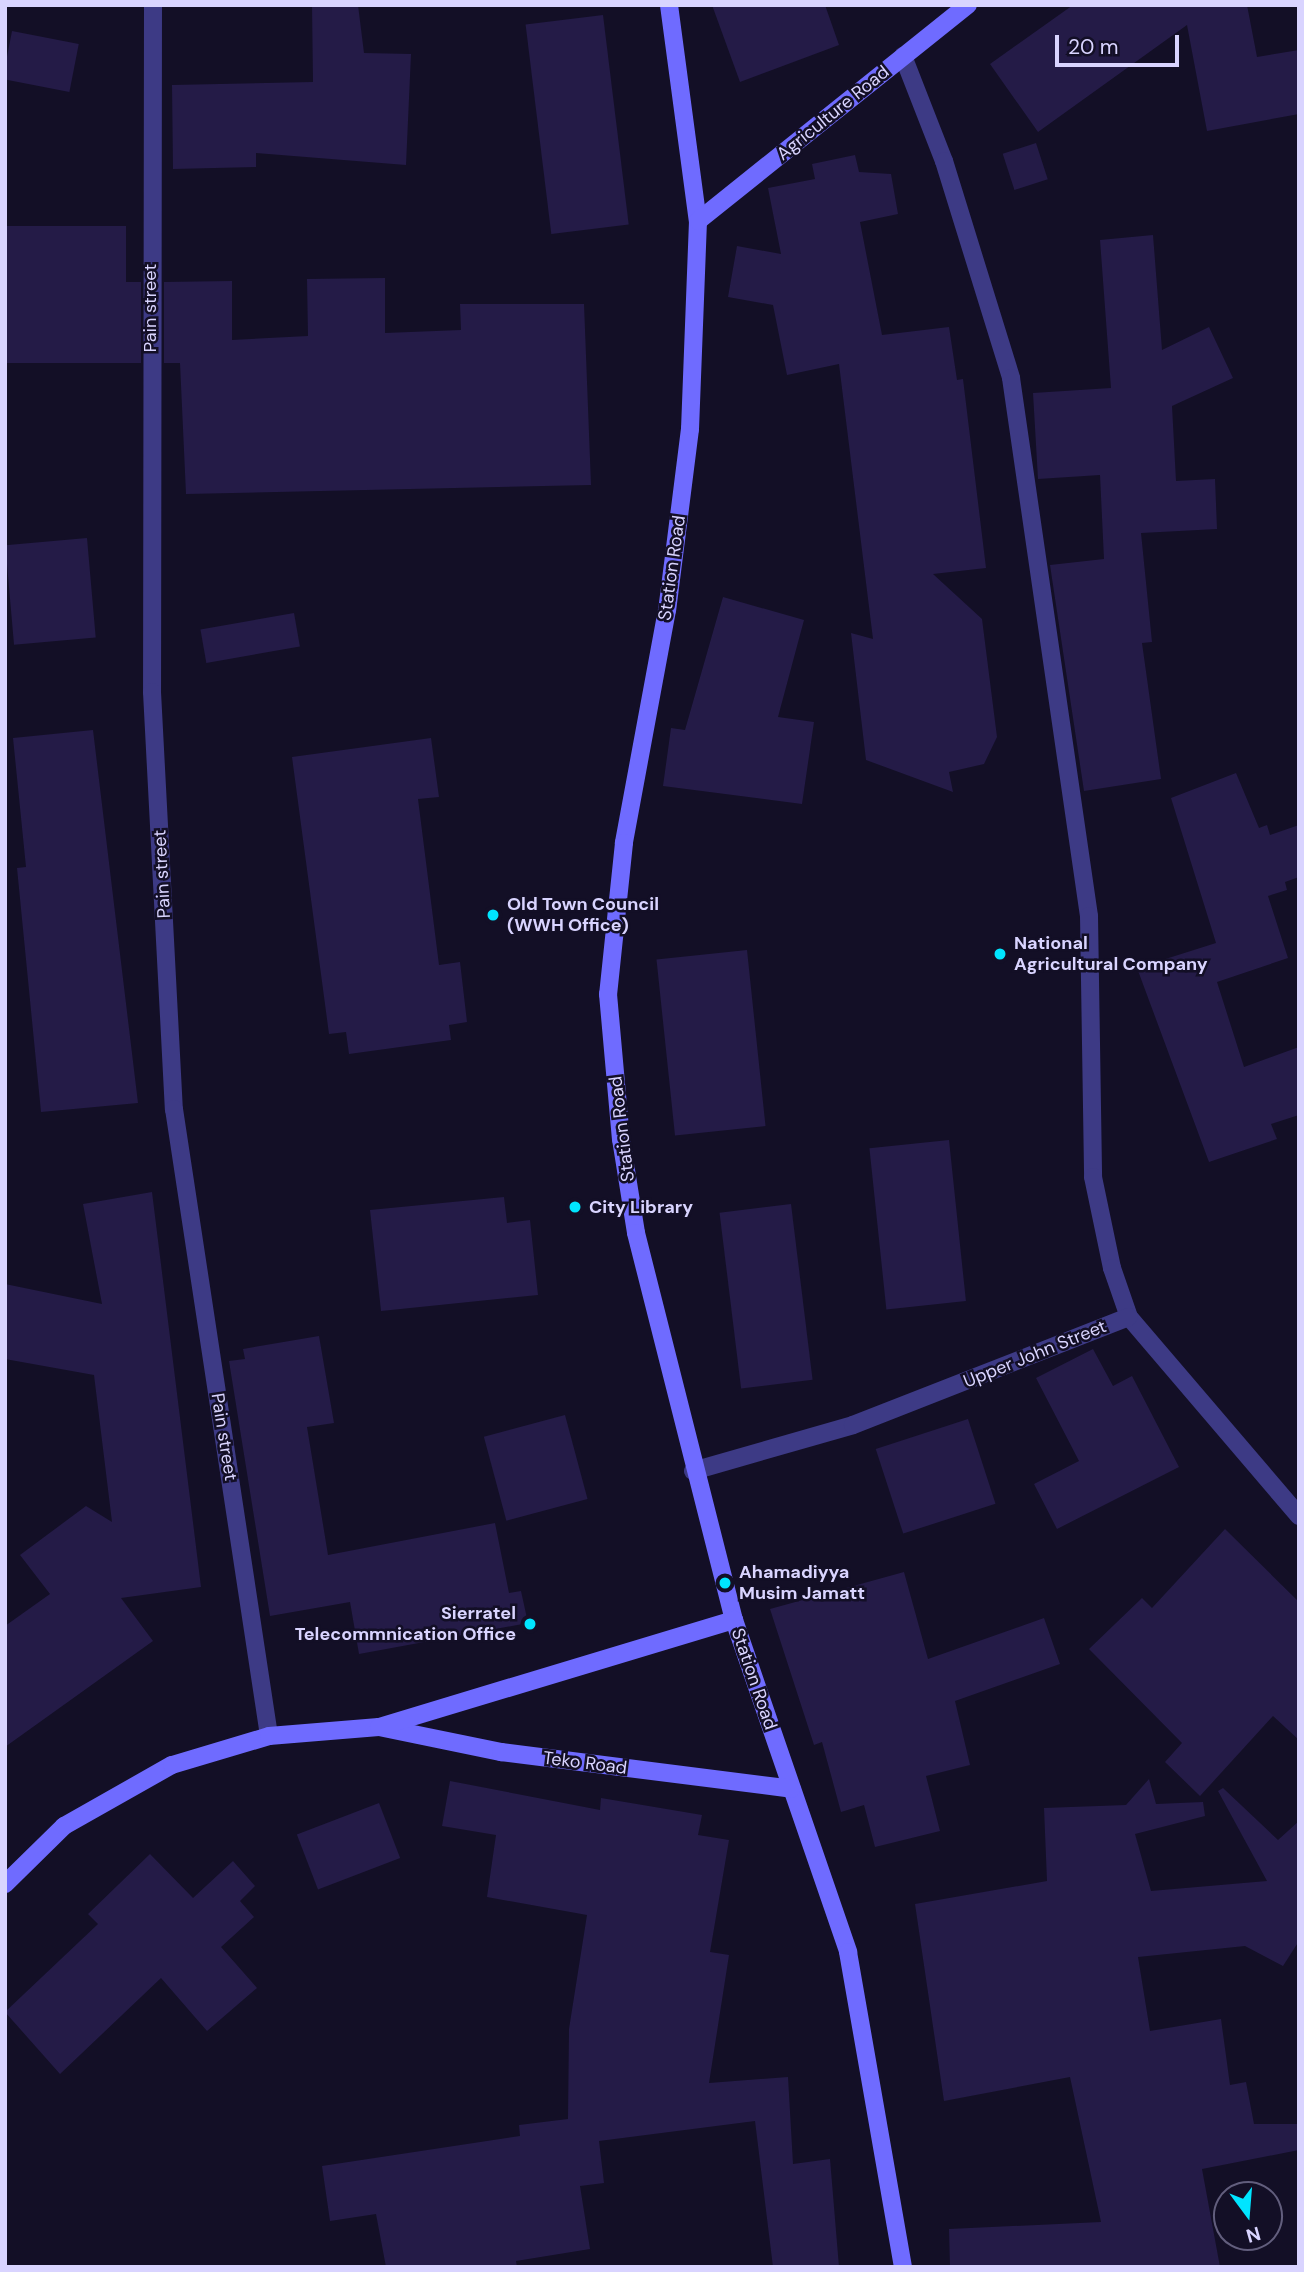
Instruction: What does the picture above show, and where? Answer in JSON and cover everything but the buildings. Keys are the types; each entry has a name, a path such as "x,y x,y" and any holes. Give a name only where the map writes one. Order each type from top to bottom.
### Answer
{"main road":[{"name":"Station Road","path":"669,5 698,221 690,429 667,610 624,842 608,994 636,1233 692,1471 734,1620 848,1952 903,2267"},
{"name":"Agriculture Road","path":"698,221 968,5"},
{"name":"Teko Road","path":"5,1884 64,1826 124,1789 172,1765 269,1736 379,1727 734,1620"},
{"name":"Teko Road","path":"379,1727 501,1752 792,1789"}],"street":[{"name":"Pain street","path":"153,5 152,692 174,1109 269,1736"},
{"path":"903,56 944,161 1011,378 1089,916 1093,1177 1129,1317"},
{"name":"Upper John Street","path":"692,1471 853,1426 1129,1317 1299,1516"}],"place":[{"name":"Old Town Council (WWH Office)","path":"493,915"},
{"name":"National Agricultural Company","path":"1000,954"},
{"name":"City Library","path":"575,1207"},
{"name":"Ahamadiyya Musim Jamatt","path":"725,1583"},
{"name":"Sierratel Telecommnication Office","path":"530,1624"}]}
